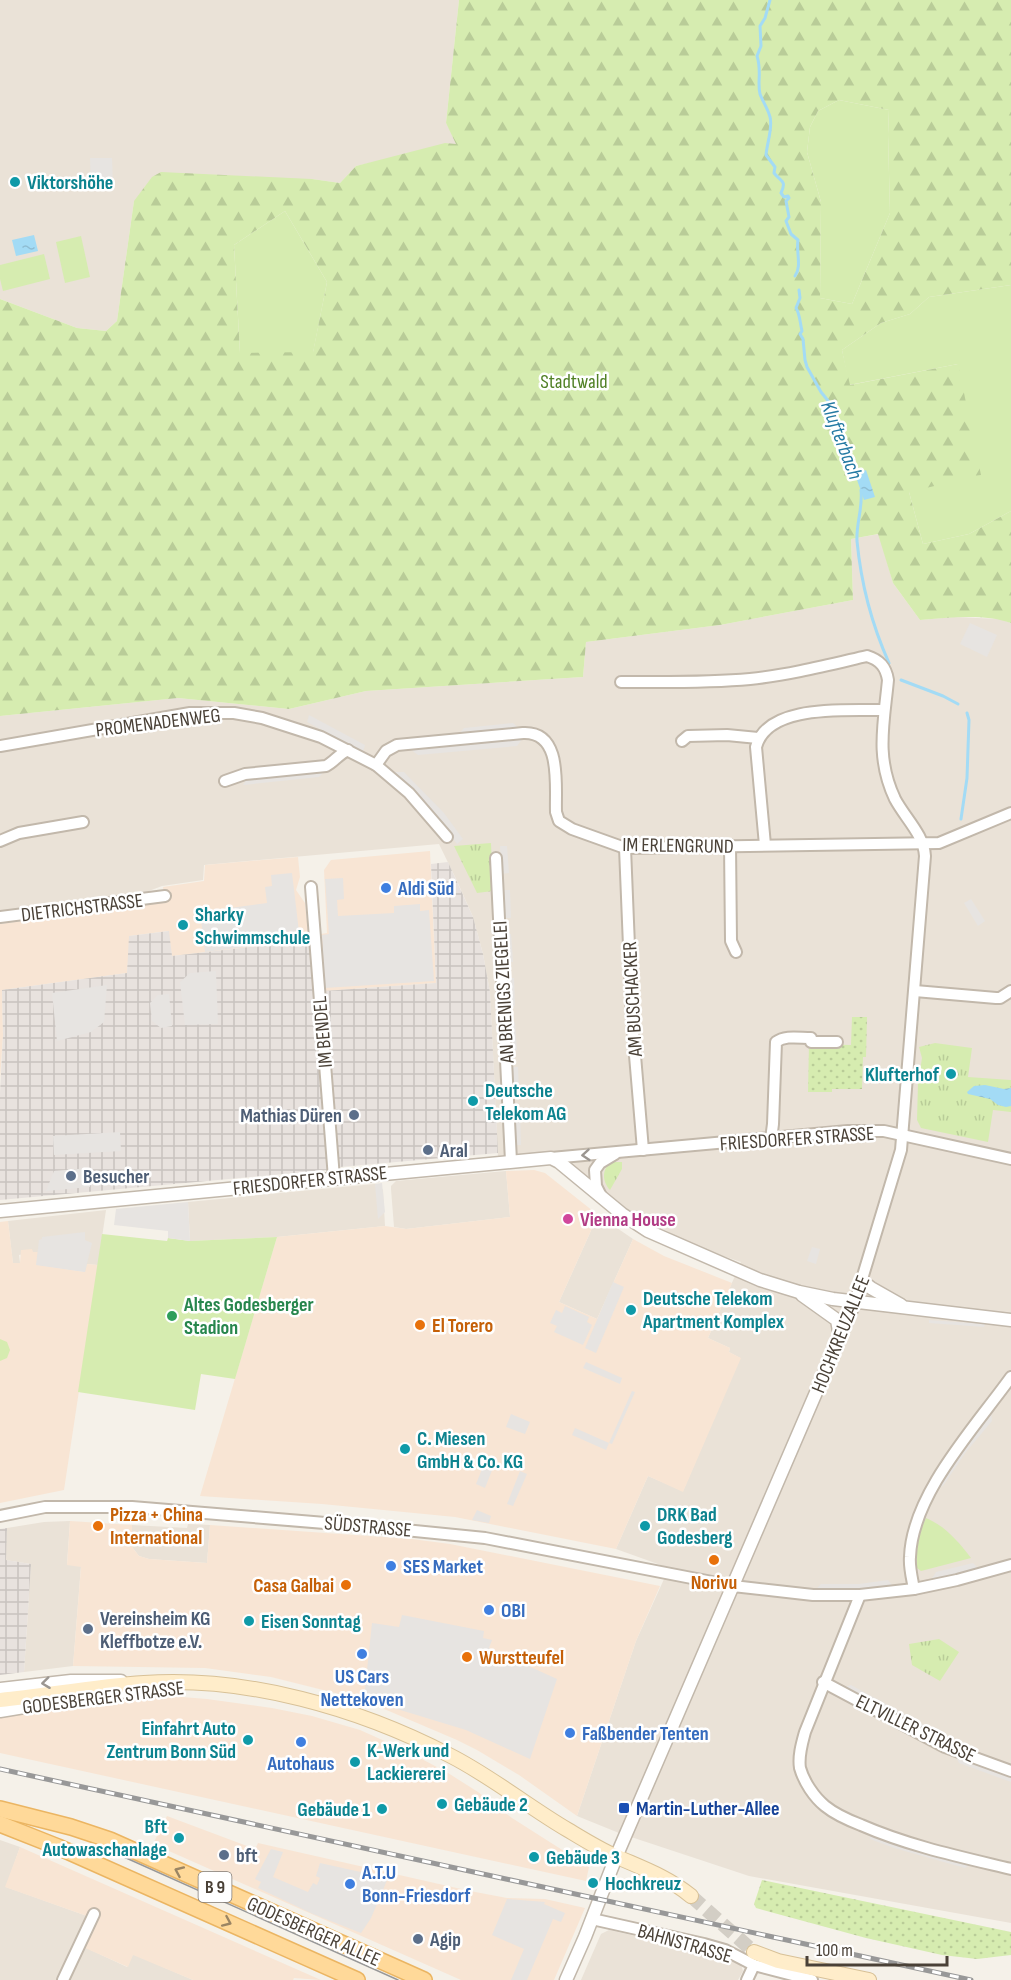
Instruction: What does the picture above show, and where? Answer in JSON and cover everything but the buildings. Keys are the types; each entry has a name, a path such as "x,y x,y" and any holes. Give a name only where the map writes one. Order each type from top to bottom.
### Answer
{"main road":[{"name":"GODESBERGER STRASSE","path":"0,1700 146,1683 206,1684 261,1691 304,1700 355,1715 403,1733 467,1765 567,1830 616,1857"},
{"name":"GODESBERGER ALLEE","path":"0,1809 71,1827 110,1840 424,1980"},
{"name":"GODESBERGER ALLEE","path":"0,1824 69,1851 357,1980"},
{"path":"616,1857 662,1876 691,1896"},
{"path":"754,1958 870,1980"}],"street":[{"name":"HOCHKREUZALLEE","path":"566,1980 616,1857 840,1338 862,1281 899,1158 925,856 922,842 900,808 889,783 882,749 887,676 881,663 875,658 867,656 799,672 751,679 700,683 621,681"},
{"path":"765,845 756,747 758,738 769,727 793,715 884,710"},
{"name":"PROMENADENWEG","path":"0,746 190,713 234,713 262,718 291,726 348,750 375,765 409,794 447,837"},
{"name":"IM ERLENGRUND","path":"375,765 386,751 398,746 523,733 536,734 546,741 553,752 556,813 559,821 572,829 625,848 939,843 1011,813"},
{"path":"682,741 688,736 727,735 758,738"},
{"path":"225,781 245,774 326,766 331,764 339,754 348,750"},
{"path":"0,841 19,833 83,822"},
{"path":"730,846 731,941 736,952"},
{"name":"AM BUSCHACKER","path":"625,848 632,1027 643,1150"},
{"name":"AN BRENIGS ZIEGELEI","path":"496,858 511,1161"},
{"name":"IM BENDEL","path":"311,887 334,1178"},
{"name":"DIETRICHSTRASSE","path":"0,917 165,896"},
{"path":"915,991 996,998 1011,991"},
{"path":"771,1138 778,1039 811,1038 811,1042 837,1042"},
{"name":"FRIESDORFER STRASSE","path":"0,1211 848,1131 884,1131 1011,1159"},
{"path":"602,1198 596,1185 595,1170 608,1157 621,1151"},
{"path":"551,1158 559,1161 602,1198 648,1231 760,1280 833,1299 1011,1320"},
{"path":"862,1281 908,1308"},
{"path":"799,1292 837,1320 840,1338"},
{"path":"914,1589 910,1556 916,1524 925,1502 947,1464 1011,1377"},
{"name":"SÜDSTRASSE","path":"0,1516 45,1507 132,1507 365,1526 495,1540 733,1586 786,1593 860,1595 914,1589 1011,1565"},
{"path":"860,1595 823,1682 800,1752 800,1768 816,1798 834,1813 876,1832 942,1853 1011,1869"},
{"name":"GODESBERGER STRASSE","path":"0,1689 71,1681 104,1680 146,1683"},
{"name":"ELTVILLER STRASSE","path":"823,1682 945,1747 1011,1771"},
{"name":"GODESBERGER STRASSE","path":"0,1711 109,1693 206,1684"},
{"path":"63,1980 94,1914"},
{"name":"BAHNSTRASSE","path":"592,1919 754,1958 812,1980"},
{"path":"747,1980 754,1958"}],"shaded area":[{"path":"0,0 459,0 446,123 457,144 356,166 340,183 312,179 290,180 134,201 117,321 106,331 77,328 0,299"},
{"path":"90,158 112,158 113,187 91,188"},
{"path":"879,534 893,583 920,620 954,617 1001,619 1011,623 1011,1923 749,1876 619,1833 577,1816 636,1641 669,1568 616,1549 648,1476 683,1491 740,1358 729,1352 730,1348 708,1338 741,1262 697,1247 629,1211 557,1152 498,1157 490,992 483,954 473,917 439,844 204,865 203,880 162,886 133,897 0,915 0,716 178,698 289,709 366,691 583,677 586,642 720,625 853,600 851,539"},
{"path":"970,623 997,635 987,657 960,644"},
{"path":"309,715 365,745 363,752 307,722"},
{"path":"513,723 521,730 458,735 464,728"},
{"path":"523,738 517,746 418,755 410,749"},
{"path":"327,769 319,777 243,785 248,777"},
{"path":"393,772 404,772 444,813 463,839 457,844 417,794"},
{"path":"500,846 507,846 509,873 501,874"},
{"path":"430,851 436,983 324,991 321,934 327,933 324,870 331,860"},
{"path":"298,857 300,877 296,890 305,903 309,940 172,956 168,931 130,936 127,973 2,990 3,1035 0,1080 0,924 165,901 163,887 204,881 205,865"},
{"path":"448,862 473,917 490,992 498,1153 340,1167 337,1163 324,991 436,983 431,864"},
{"path":"292,873 300,940 205,952 200,912 267,903 265,887 272,886 271,875"},
{"path":"343,878 344,899 337,900 338,916 394,913 394,906 420,904 420,911 429,910 434,981 325,988 322,935 329,934 325,879"},
{"path":"502,890 510,890 511,918 503,918"},
{"path":"971,899 985,921 978,926 964,903"},
{"path":"169,931 172,956 309,940 327,1170 0,1200 2,990 127,973 129,936"},
{"path":"504,934 511,934 513,962 505,962"},
{"path":"216,971 218,1024 185,1025 180,982 190,973"},
{"path":"506,978 514,978 515,1006 507,1006"},
{"path":"107,985 104,1022 91,1032 57,1041 52,993"},
{"path":"169,994 172,1026 161,1028 152,1021 150,1003 158,995"},
{"path":"515,1022 517,1050 509,1051 508,1023"},
{"path":"510,1067 518,1067 519,1094 512,1095"},
{"path":"520,1110 521,1145 514,1145 512,1111"},
{"path":"120,1132 121,1151 54,1155 53,1136"},
{"name":"Besucher","path":"90,1168 90,1187 46,1191 54,1171"},
{"path":"534,1170 545,1173 598,1215 559,1302 597,1319 633,1239 664,1256 732,1283 708,1338 730,1348 729,1352 741,1358 683,1492 648,1476 616,1549 455,1517 322,1504 200,1496 277,1237 385,1226 406,1229 510,1217 506,1171"},
{"path":"506,1171 510,1217 406,1229 394,1227 391,1186 396,1181"},
{"path":"382,1183 385,1212 378,1219 375,1184"},
{"path":"378,1184 383,1190 385,1226 277,1237 190,1241 188,1202"},
{"path":"188,1202 190,1241 168,1238 168,1231 114,1225 116,1209"},
{"path":"106,1210 98,1265 87,1264 86,1272 36,1265 37,1252 19,1255 20,1263 13,1264 8,1221"},
{"path":"598,1215 633,1239 597,1319 559,1302"},
{"path":"8,1221 13,1263 20,1263 21,1250 32,1249 33,1252 38,1252 37,1265 85,1272 87,1264 98,1265 64,1490 0,1503 0,1222"},
{"path":"85,1232 85,1240 92,1243 85,1272 36,1265 39,1240 42,1237"},
{"path":"812,1247 820,1249 816,1264 807,1261"},
{"path":"613,1282 624,1287 596,1353 585,1348"},
{"path":"565,1306 589,1317 587,1322 592,1325 583,1345 554,1332 557,1326 550,1323 556,1310 562,1313"},
{"path":"929,1320 985,1324 984,1327 929,1323"},
{"path":"586,1362 622,1378 620,1384 583,1368"},
{"path":"632,1391 635,1392 612,1444 609,1443"},
{"path":"991,1411 992,1421 966,1452 943,1486 935,1488 947,1468"},
{"path":"511,1414 530,1422 525,1434 506,1427"},
{"path":"575,1428 609,1443 606,1450 572,1435"},
{"path":"486,1459 495,1463 485,1488 476,1484"},
{"path":"520,1471 527,1474 513,1506 507,1504"},
{"path":"477,1510 491,1516 489,1523 472,1520"},
{"path":"70,1521 67,1564 81,1566 73,1666 24,1672 31,1564 5,1560 7,1528 44,1522"},
{"path":"70,1521 132,1525 132,1547 139,1556 149,1559 207,1563 210,1525 412,1539 450,1544 660,1586 636,1641 577,1816 519,1775 477,1750 363,1700 271,1677 205,1668 73,1666 81,1567 67,1565"},
{"path":"188,1524 210,1525 207,1563 149,1559 139,1556 132,1547 132,1525 187,1528"},
{"path":"7,1528 6,1560 31,1564 24,1672 0,1675 0,1529"},
{"path":"973,1563 978,1568 931,1580 936,1572"},
{"path":"888,1580 893,1586 859,1590 816,1589 821,1584 859,1584"},
{"path":"402,1615 484,1631 483,1638 492,1640 489,1648 557,1679 530,1759 466,1730 364,1699 372,1623 399,1627"},
{"path":"851,1685 926,1726 928,1735 842,1688"},
{"path":"169,1696 272,1708 312,1716 360,1730 407,1751 478,1792 512,1818 589,1867 586,1881 0,1753 0,1716 118,1698"},
{"path":"955,1755 1011,1775 1011,1782 959,1763"},
{"path":"167,1816 255,1849 258,1843 470,1891 507,1898 545,1899 585,1908 554,1980 461,1980 153,1844"},
{"path":"869,1832 970,1865 965,1868 894,1848 870,1839"},
{"path":"0,1840 20,1847 6,1887 87,1916 76,1943 127,1967 133,1954 193,1980 0,1980"},
{"path":"20,1847 321,1980 294,1978 293,1980 193,1980 133,1955 128,1967 76,1944 87,1916 5,1887"},
{"path":"271,1849 283,1852 273,1877 308,1892 313,1883 317,1885 320,1878 316,1876 320,1863 388,1878 371,1918 361,1933 313,1914 258,1888 261,1882 255,1879"},
{"path":"507,1899 545,1902 544,1904 565,1913 561,1922 553,1919 527,1980 511,1980 524,1949 492,1935"},
{"path":"609,1930 715,1954 741,1965 743,1971 738,1980 581,1980 601,1934"}],"green space":[{"name":"Stadtwald","path":"459,0 1011,0 1011,285 929,297 910,314 881,323 842,350 850,385 958,364 981,475 909,492 923,544 969,534 1011,511 1011,623 978,617 920,620 893,583 878,534 851,539 853,600 720,625 586,642 583,677 366,691 289,709 178,698 0,716 0,299 77,328 106,331 117,321 134,201 152,177 161,172 312,179 340,183 356,166 445,143 456,144 446,123","holes":["839,100 889,110 890,213 852,304 820,298 821,202 807,152 810,127 818,111","285,211 327,282 313,352 240,353 234,245"]},
{"path":"839,100 889,110 890,213 852,304 820,298 821,202 807,152 810,127 818,111"},
{"path":"285,211 327,282 313,353 240,353 234,245"},
{"path":"81,236 90,277 65,283 56,242"},
{"path":"44,254 50,279 3,291 0,265"},
{"path":"1011,285 1011,511 969,534 923,544 909,492 958,364 849,385 842,350 881,323 910,314 929,297"},
{"path":"491,843 493,891 477,893 454,846"},
{"path":"852,1017 867,1017 862,1089 808,1092 809,1044 851,1045"},
{"path":"935,1043 972,1048 968,1077 1011,1080 1011,1112 993,1110 988,1142 921,1128 917,1120 918,1083 922,1058 919,1047"},
{"path":"613,1162 622,1162 622,1169 610,1190 605,1183 604,1175 606,1167"},
{"name":"Altes Godesberger Stadion","path":"102,1234 167,1241 168,1238 190,1241 277,1237 235,1379 201,1374 195,1410 78,1392"},
{"path":"0,1339 7,1342 10,1350 7,1358 0,1361"},
{"path":"926,1518 951,1535 971,1558 921,1571 917,1568 918,1543"},
{"path":"939,1639 959,1652 940,1681 912,1665 909,1644"},
{"path":"762,1880 1011,1932 1011,1955 977,1959 942,1955 866,1938 756,1908 754,1904"}],"water":[{"path":"34,235 38,251 16,256 12,240"},
{"path":"866,470 875,497 864,500 855,474"},
{"path":"974,1086 1011,1088 1011,1106 998,1105 990,1099 967,1092"}],"waterway":[{"name":"Klufterbach","path":"770,0 760,26 761,46 757,56 759,90 771,121 766,155 775,167 774,173 783,183 781,193 784,197 789,198 786,201 789,217 786,221 791,234 798,240 798,268 795,276"},
{"name":"Klufterbach","path":"799,290 800,298 796,308 800,319 802,331 800,334 803,339 807,367 829,402 830,416 856,476"},
{"name":"Klufterbach","path":"861,490 857,534 861,572 872,619 889,663"},
{"name":"Klufterbach","path":"901,680 958,704"},
{"name":"Klufterbach","path":"961,819 967,778 969,720 967,713"}],"tunnel":[{"path":"691,1896 754,1952"}],"tram line":[{"path":"115,1853 398,1980"}],"railway":[{"path":"0,1769 971,1980"}],"place":[{"name":"Viktorshöhe","path":"15,182"},
{"name":"Aldi Süd","path":"386,888"},
{"name":"Sharky Schwimmschule","path":"183,925"},
{"name":"Klufterhof","path":"951,1074"},
{"name":"Deutsche Telekom AG","path":"473,1101"},
{"name":"Mathias Düren","path":"354,1115"},
{"name":"Aral","path":"428,1150"},
{"name":"Besucher","path":"71,1176"},
{"name":"Vienna House","path":"568,1219"},
{"name":"Deutsche Telekom Apartment Komplex","path":"631,1310"},
{"name":"Altes Godesberger Stadion","path":"172,1316"},
{"name":"El Torero","path":"420,1325"},
{"name":"C. Miesen GmbH & Co. KG","path":"405,1449"},
{"name":"Pizza + China International","path":"98,1526"},
{"name":"DRK Bad Godesberg","path":"645,1526"},
{"name":"Norivu","path":"714,1560"},
{"name":"SES Market","path":"391,1566"},
{"name":"Casa Galbai","path":"346,1585"},
{"name":"OBI","path":"489,1610"},
{"name":"Eisen Sonntag","path":"249,1621"},
{"name":"Vereinsheim KG Kleffbotze e.V.","path":"88,1629"},
{"name":"US Cars Nettekoven","path":"362,1654"},
{"name":"Wurstteufel","path":"467,1657"},
{"name":"Faßbender Tenten","path":"570,1733"},
{"name":"Einfahrt Auto Zentrum Bonn Süd","path":"248,1740"},
{"name":"Autohaus","path":"301,1742"},
{"name":"K-Werk und Lackiererei","path":"355,1762"},
{"name":"Gebäude 2","path":"442,1804"},
{"name":"Martin-Luther-Allee","path":"624,1808"},
{"name":"Gebäude 1","path":"382,1809"},
{"name":"Bft Autowaschanlage","path":"179,1838"},
{"name":"bft","path":"224,1855"},
{"name":"Gebäude 3","path":"534,1857"},
{"name":"Hochkreuz","path":"593,1883"},
{"name":"A.T.U Bonn-Friesdorf","path":"350,1884"},
{"name":"Agip","path":"418,1939"}]}
